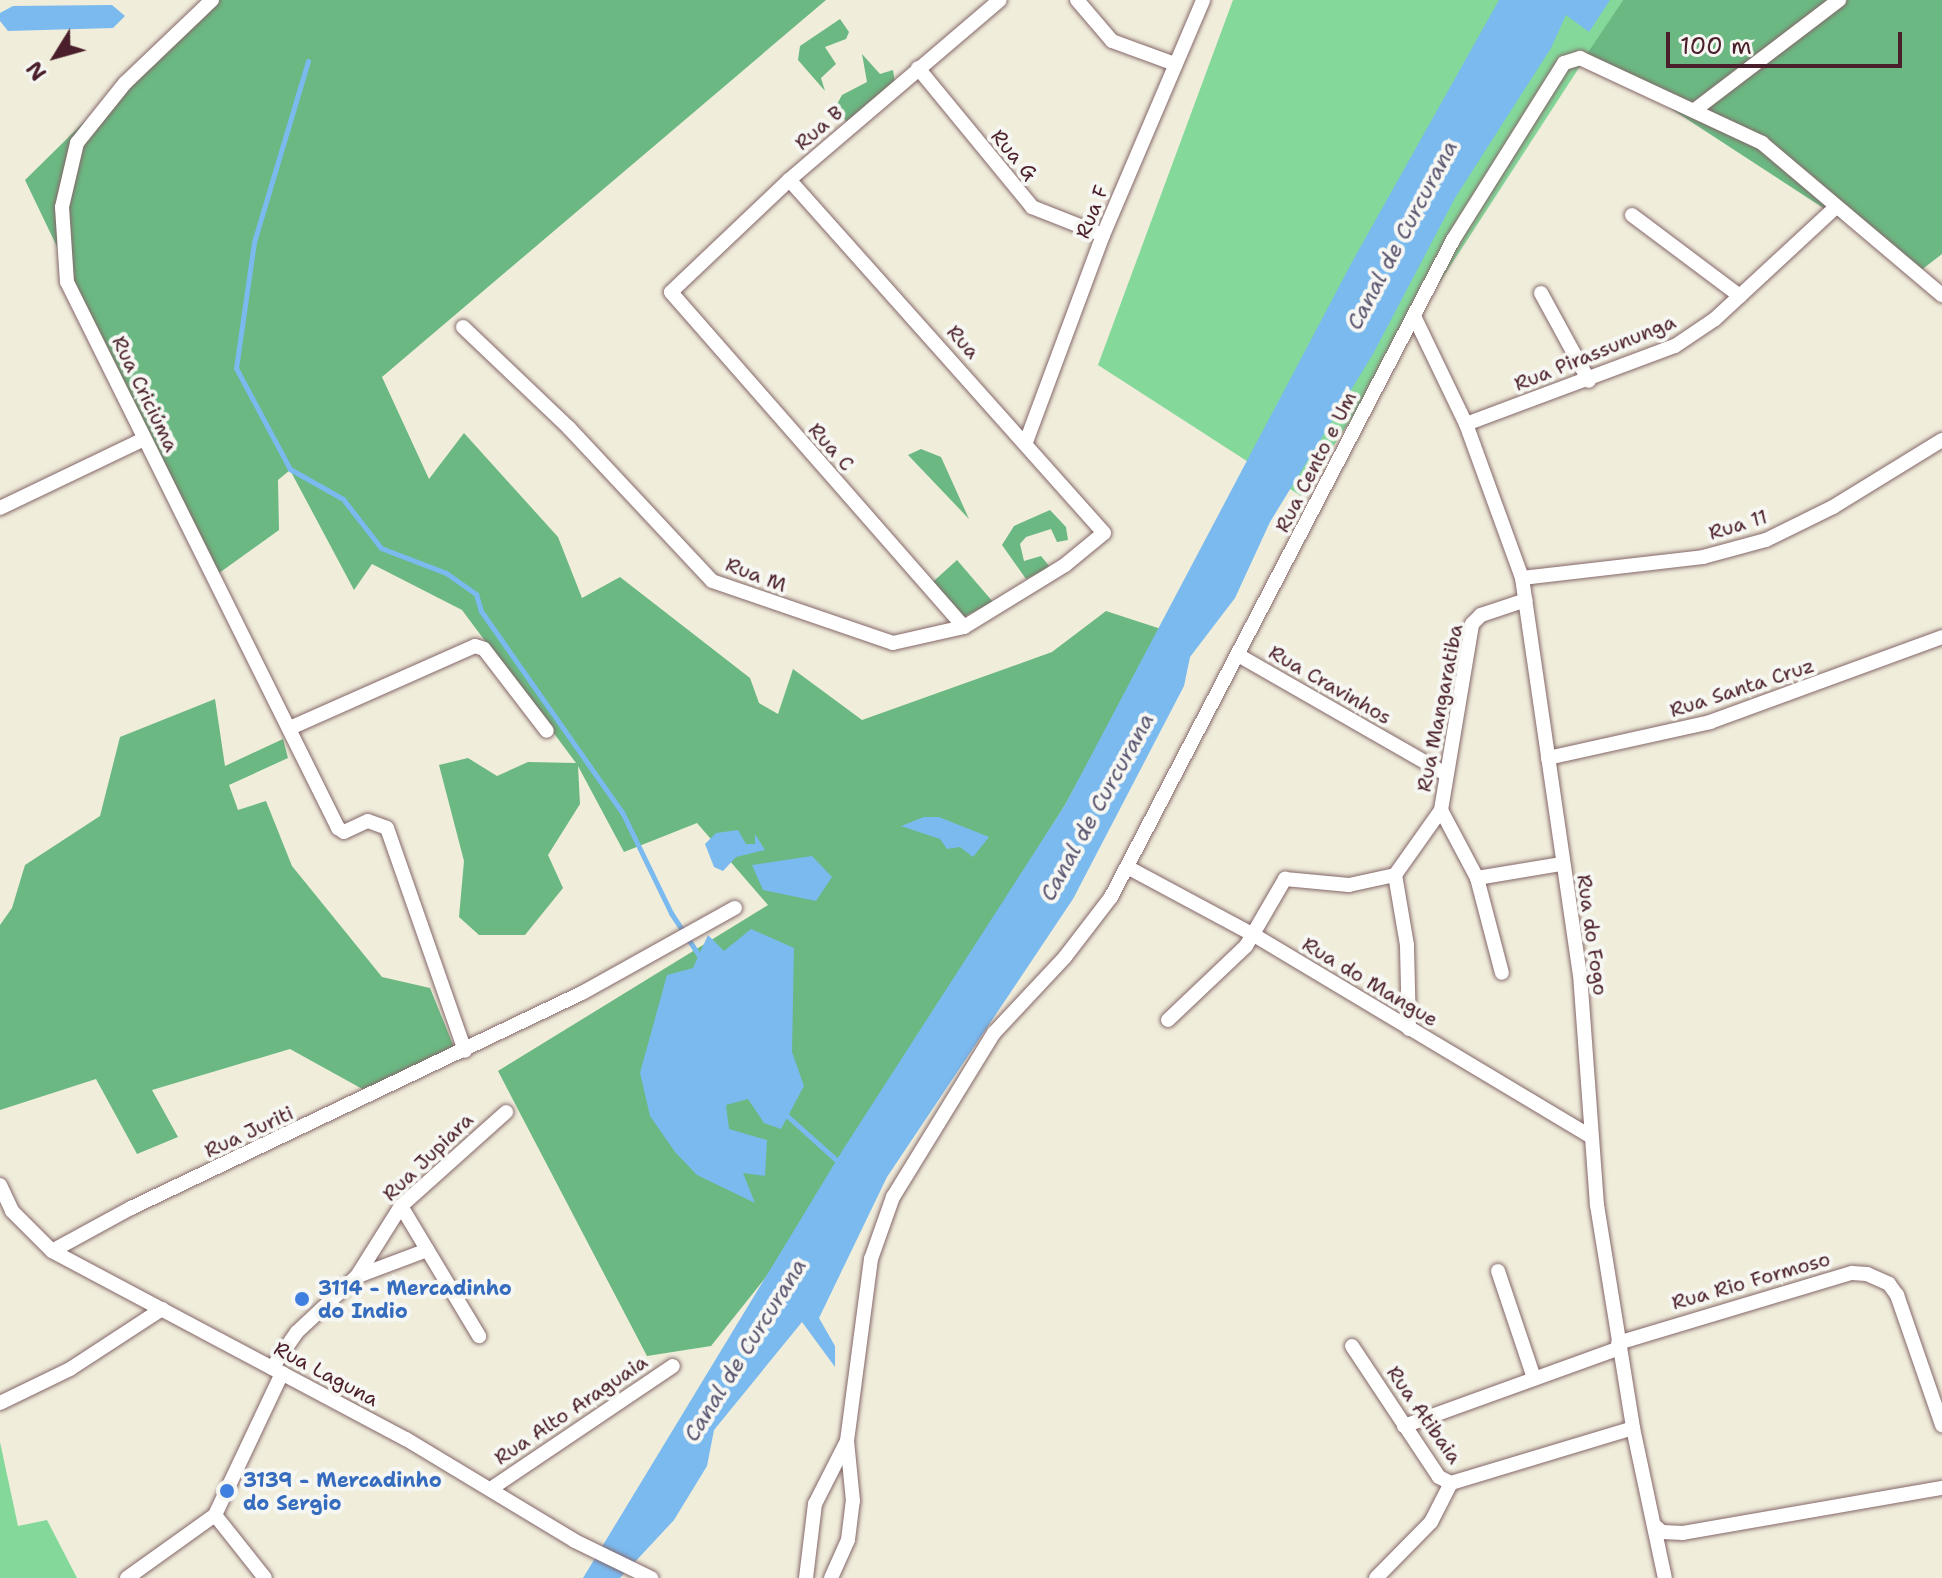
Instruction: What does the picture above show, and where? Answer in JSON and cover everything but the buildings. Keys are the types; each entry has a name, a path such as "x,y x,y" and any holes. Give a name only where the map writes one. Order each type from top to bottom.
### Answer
{"street":[{"name":"Rua Criciúma","path":"212,0 84,130 66,181 61,234 67,282 338,828 344,832 368,821 387,828 465,1051"},
{"name":"Rua B","path":"671,292 789,180 1000,0"},
{"path":"1077,0 1112,41 1175,64"},
{"name":"Rua F","path":"1026,442 1103,235 1203,0"},
{"path":"1839,0 1696,109 1762,143 1942,295"},
{"name":"Rua Cento e Um","path":"847,1441 871,1259 893,1197 994,1033 1065,957 1111,897 1453,240 1564,63 1575,58 1696,109"},
{"name":"Rua G","path":"918,68 1032,207 1103,235"},
{"name":"Rua","path":"789,180 1104,533"},
{"name":"Rua Pirassununga","path":"1466,424 1589,381 1675,346 1740,296 1836,207"},
{"path":"1632,215 1740,296"},
{"name":"Rua C","path":"671,292 964,627"},
{"path":"1541,293 1589,381"},
{"name":"Rua do Fogo","path":"1414,316 1466,424 1522,578 1580,974 1590,1136 1618,1345 1665,1578"},
{"name":"Rua M","path":"463,327 569,428 712,581 893,643 964,627 1065,565 1104,533"},
{"path":"0,508 144,439"},
{"name":"Rua 11","path":"1522,578 1703,557 1766,540 1833,507 1942,440"},
{"name":"Rua Mangaratiba","path":"1395,875 1441,810 1444,773 1472,624 1481,615 1526,600"},
{"name":"Rua Santa Cruz","path":"1548,758 1710,722 1942,637"},
{"path":"290,728 475,646 484,649 547,731"},
{"name":"Rua Cravinhos","path":"1238,655 1444,773"},
{"name":"Rua Mangaratiba","path":"1441,810 1477,878 1502,973"},
{"path":"1477,878 1562,864"},
{"name":"Rua do Mangue","path":"1127,867 1254,935 1590,1136"},
{"path":"1168,1020 1254,935 1285,879 1349,885 1395,875 1407,945 1409,1029"},
{"name":"Rua Juriti","path":"52,1251 131,1208 465,1051 735,908"},
{"name":"Rua Jupiara","path":"127,1578 215,1515 277,1370 297,1332 357,1276 401,1206 506,1112"},
{"name":"Rua Laguna","path":"0,1185 12,1211 52,1251 492,1488 575,1541 651,1578"},
{"path":"401,1206 479,1336"},
{"name":"Rua Jupiara","path":"357,1276 427,1250"},
{"path":"1498,1271 1534,1378"},
{"name":"Rua Rio Formoso","path":"1404,1426 1618,1345 1838,1277 1867,1274 1889,1284 1897,1295 1942,1425"},
{"path":"0,1403 70,1369 162,1309"},
{"name":"Rua Atibaia","path":"1352,1346 1439,1477 1451,1483 1431,1522 1376,1578"},
{"name":"Rua Alto Araguaia","path":"492,1488 673,1366"},
{"path":"1451,1483 1633,1428"},
{"path":"806,1578 815,1504 847,1441"},
{"path":"831,1578 848,1540 853,1501 847,1441"},
{"path":"1654,1525 1662,1532 1683,1533 1942,1488"},
{"path":"215,1515 262,1575"}],"green space":[{"path":"208,0 826,0 382,377 429,479 464,433 558,537 582,598 620,577 750,678 759,703 778,714 793,669 862,720 1052,652 1106,611 1161,629 1065,805 766,1277 711,1346 647,1356 498,1071 768,905 697,823 624,852 578,766 580,804 548,855 563,888 525,935 479,935 459,917 464,861 439,765 468,758 497,776 528,762 576,763 462,610 372,564 354,590 290,470 278,480 279,530 215,576 25,180"},
{"path":"1233,0 1623,0 1301,496 1098,365"},
{"path":"1623,0 1942,0 1942,254 1920,271 1587,54"},
{"path":"840,19 849,32 846,39 825,47 836,64 821,78 825,91 798,60 800,46"},
{"path":"862,54 880,74 893,70 895,83 865,105 868,117 847,123 836,106 842,95 867,82"},
{"path":"921,449 941,457 969,519 908,455"},
{"path":"1050,510 1066,527 1068,540 1057,542 1051,529 1026,537 1020,544 1024,561 1041,556 1050,567 1026,579 1002,545 1014,526"},
{"path":"957,560 993,602 952,623 925,589"},
{"path":"215,699 225,766 283,739 288,758 229,785 238,810 266,801 292,866 382,977 430,988 454,1047 366,1091 290,1049 152,1090 178,1137 137,1154 96,1079 0,1110 0,925 12,908 25,865 100,816 120,737"},
{"path":"0,1442 18,1526 47,1520 77,1578 0,1578"}],"water":[{"name":"Canal de Curcurana","path":"1499,0 1610,0 1589,32 1566,15 1551,48 1455,198 1373,354 1270,522 1235,598 1190,657 1184,686 1073,899 887,1177 819,1318 835,1346 835,1367 802,1322 714,1430 707,1466 674,1520 620,1578 583,1578 844,1148 1065,805 1352,262"},
{"path":"112,5 125,16 113,28 8,31 0,21 0,13 13,6"},
{"path":"924,817 939,817 989,837 973,857 960,847 947,849 940,839 901,826"},
{"path":"738,830 746,844 755,844 755,834 765,850 736,857 723,871 714,867 705,844 716,833"},
{"path":"812,856 832,877 816,901 763,890 752,865"},
{"path":"751,929 794,948 792,1052 804,1086 781,1129 764,1123 748,1099 726,1105 729,1129 767,1140 765,1176 743,1173 755,1203 697,1175 675,1152 650,1116 640,1073 667,975 693,968 708,935 724,951"}],"waterway":[{"path":"308,61 254,242 236,368 290,469 343,499 381,548 446,573 476,594 481,611 622,812 671,913 702,960"},
{"path":"784,1113 842,1165"}],"place":[{"name":"3114 - Mercadinho do Indio","path":"302,1299"},
{"name":"3139 - Mercadinho do Sergio","path":"227,1491"}]}
